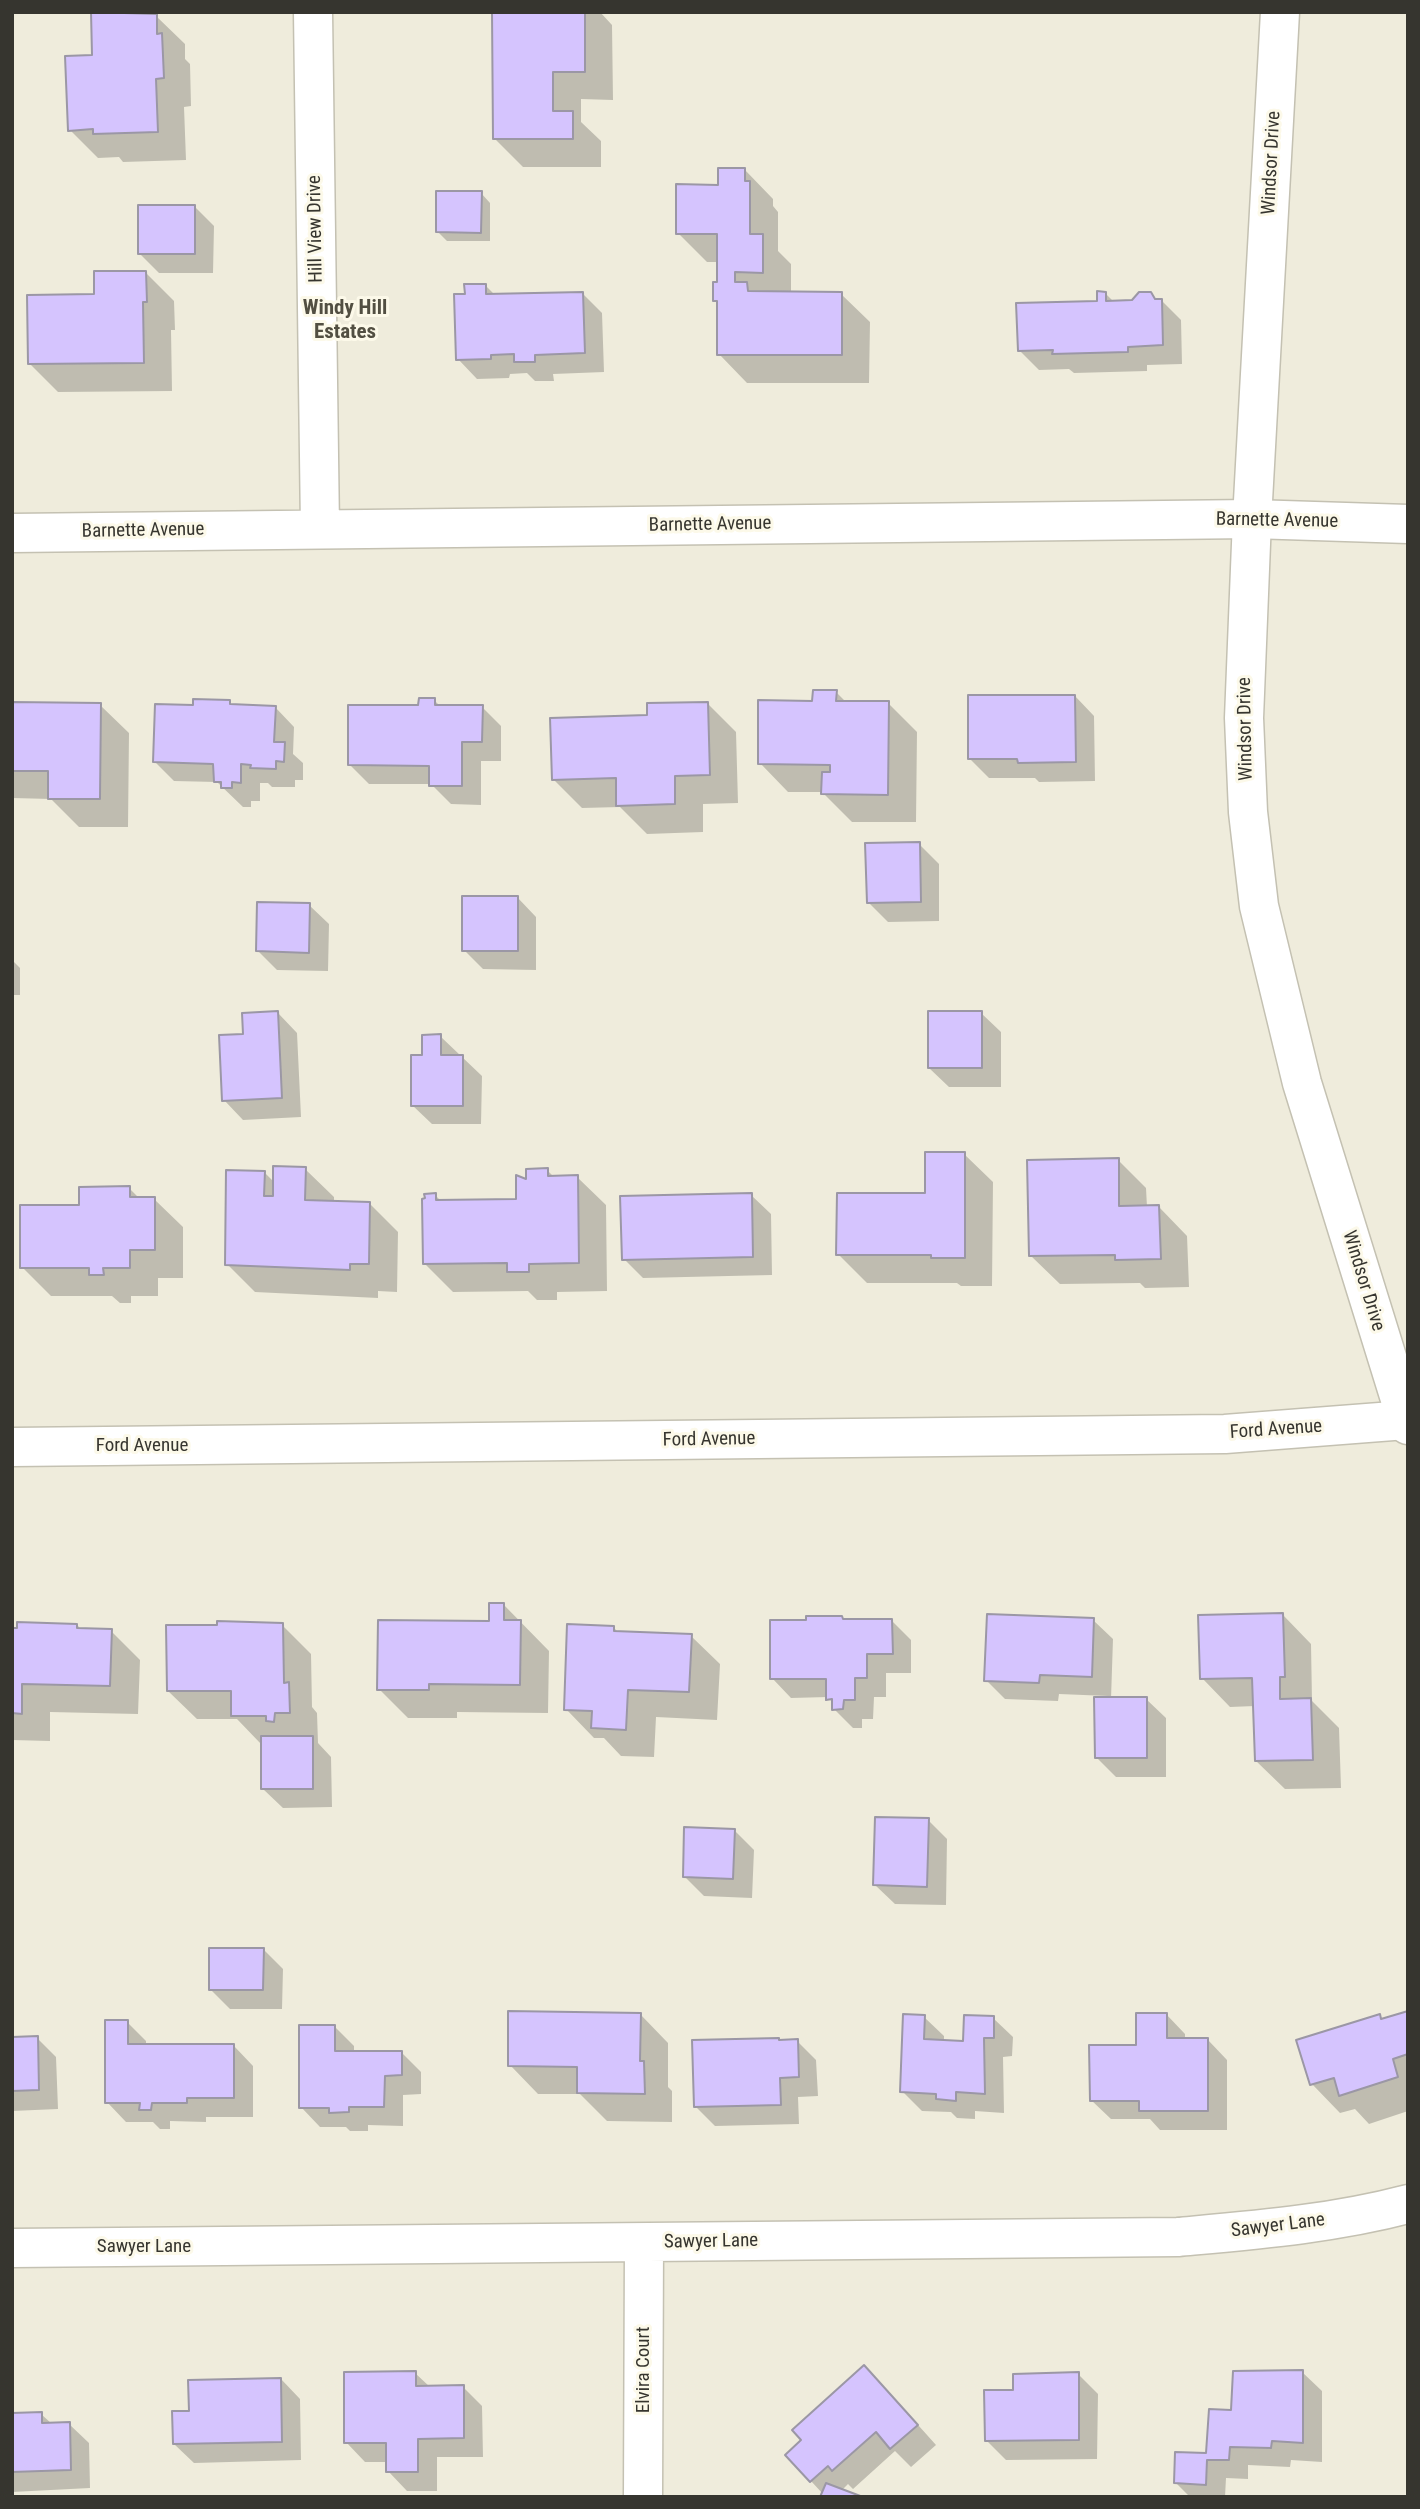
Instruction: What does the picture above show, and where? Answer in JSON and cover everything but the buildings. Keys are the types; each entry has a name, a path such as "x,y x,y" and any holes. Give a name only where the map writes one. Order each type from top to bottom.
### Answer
{"street":[{"name":"Hill View Drive","path":"313,12 320,529"},
{"name":"Windsor Drive","path":"1280,12 1252,519 1244,718 1248,812 1259,906 1303,1083 1407,1422"},
{"name":"Barnette Avenue","path":"12,533 1252,519 1408,524"},
{"name":"Ford Avenue","path":"12,1447 1225,1434 1407,1422"},
{"name":"Sawyer Lane","path":"12,2248 1178,2237 1290,2227 1376,2213 1408,2204"},
{"name":"Elvira Court","path":"643,2497 644,2243"}],"district":[{"name":"Windy Hill Estates","path":"345,321"}]}
